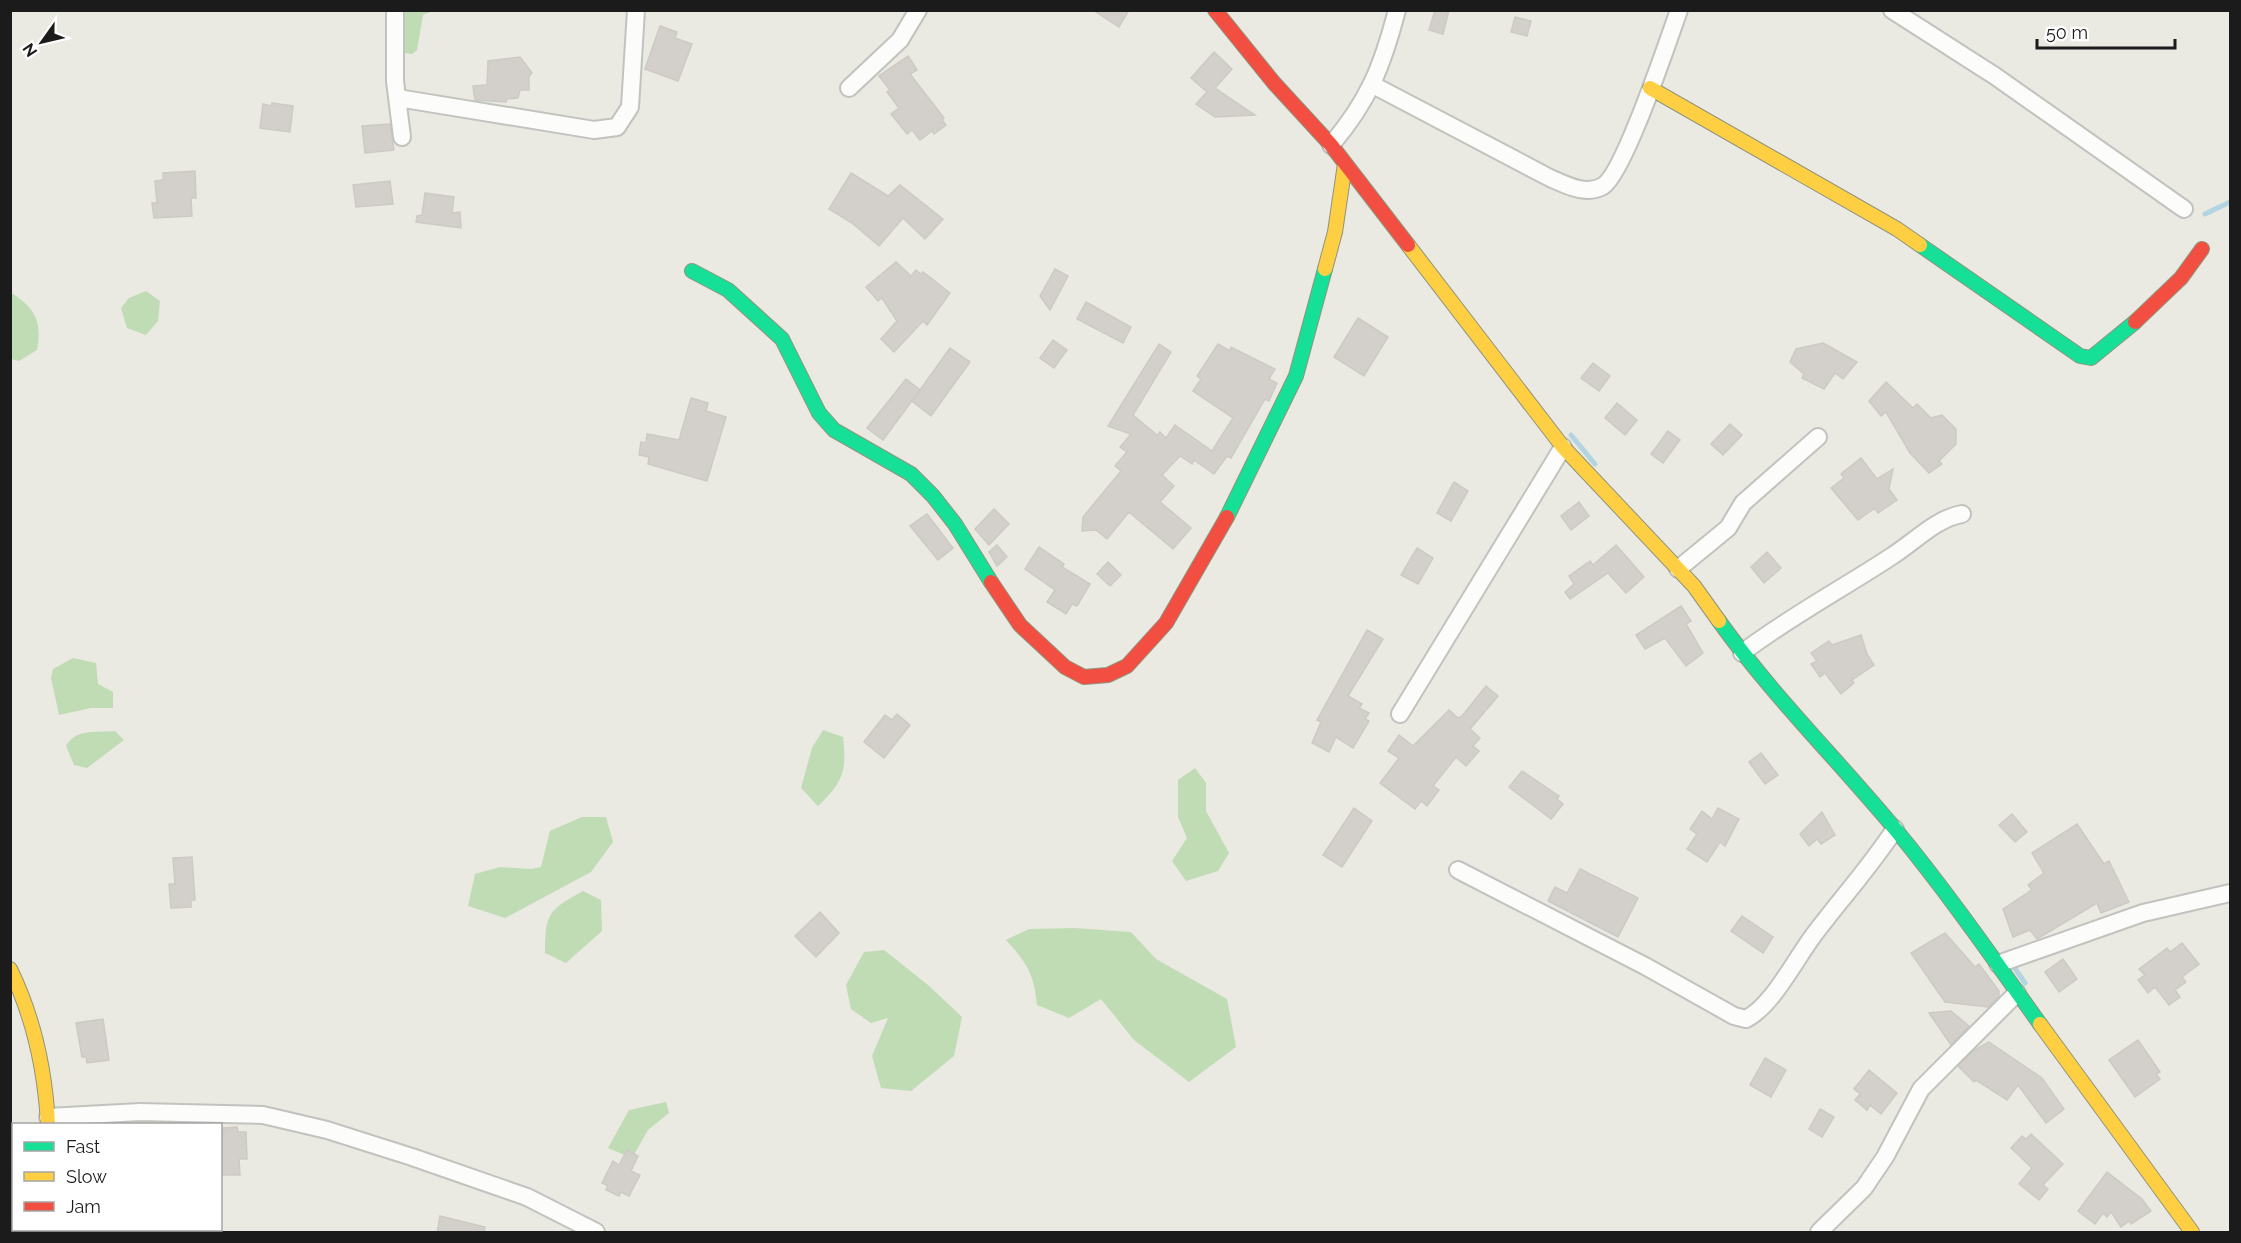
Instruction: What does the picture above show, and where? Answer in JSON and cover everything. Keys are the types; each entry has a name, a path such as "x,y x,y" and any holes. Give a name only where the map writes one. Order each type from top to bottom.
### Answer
{"street":[{"path":"395,10 398,99 402,137"},
{"path":"398,99 594,130 617,127 630,107 636,10"},
{"path":"849,88 900,40 918,10"},
{"path":"1215,10 1274,83 1331,145 1563,447 1678,569 1742,653 1847,777 1895,829 1998,964 2192,1233"},
{"path":"1331,145 1352,120 1373,86 1396,10"},
{"path":"1373,86 1550,178 1577,189 1600,188 1609,182 1624,154 1679,10"},
{"path":"1892,10 1995,76 2184,209"},
{"path":"1650,88 1897,229 2080,356 2091,358 2109,344 2182,279 2202,249"},
{"path":"692,271 728,290 782,339 819,413 834,430 911,474 933,496 955,524 1000,598 1020,625 1065,667 1084,677 1108,675 1127,666 1166,623 1219,534 1296,376 1335,232 1345,164"},
{"path":"1678,569 1728,528 1743,503 1818,437"},
{"path":"1400,714 1563,447"},
{"path":"1742,653 1771,631 1893,556 1950,516 1962,514"},
{"path":"1458,870 1645,966 1734,1016 1746,1018 1764,1005 1814,934 1861,877 1895,829"},
{"path":"1998,964 2143,914 2230,893"},
{"path":"10,969 27,1000 39,1052 48,1121 140,1112 262,1115 327,1130 423,1160 527,1197 596,1233"},
{"path":"1819,1233 1864,1188 1885,1157 1920,1089 2017,993"}],"green space":[{"path":"404,11 433,11 423,15 417,50 412,54 404,53"},
{"path":"146,291 160,301 158,321 146,335 127,328 121,308 129,298"},
{"path":"13,294 32,311 39,332 37,350 19,361 11,359 10,295"},
{"path":"73,658 96,663 98,684 113,692 113,708 91,708 59,715 51,678 53,669"},
{"path":"823,730 843,737 844,759 838,783 818,806 801,788 812,748"},
{"path":"115,731 124,740 87,768 74,765 66,746 70,740 88,732"},
{"path":"1195,768 1206,783 1206,811 1229,853 1218,871 1186,881 1172,861 1187,838 1178,817 1178,780"},
{"path":"582,817 606,817 613,842 591,872 505,918 468,906 475,874 500,867 531,869 541,867 550,831"},
{"path":"583,891 601,900 602,931 566,963 545,953 548,921 562,903"},
{"path":"1074,928 1131,932 1156,959 1227,999 1236,1047 1189,1082 1134,1040 1101,999 1069,1018 1037,1005 1034,985 1028,970 1006,940 1029,929"},
{"path":"884,950 928,985 962,1017 954,1056 911,1091 881,1088 872,1056 888,1018 871,1023 851,1009 846,985 864,952"},
{"path":"666,1102 669,1113 648,1130 632,1158 608,1148 629,1110"}],"building":[{"path":"1093,10 1129,10 1119,27"},
{"path":"1435,10 1449,10 1443,34 1429,30"},
{"path":"1515,17 1531,21 1527,36 1511,32"},
{"path":"660,26 677,32 675,38 692,44 678,81 645,69"},
{"path":"1214,52 1232,69 1215,88 1255,115 1215,117 1196,104 1207,92 1191,78"},
{"path":"908,56 917,70 910,74 944,118 942,120 946,125 920,140 912,130 907,134 891,114 899,108 887,92 890,90 879,76"},
{"path":"520,57 532,73 529,76 529,90 520,90 518,98 507,99 506,102 475,100 473,86 487,85 488,61"},
{"path":"272,103 293,106 290,132 260,128 263,104 271,106"},
{"path":"390,124 394,150 365,153 362,126"},
{"path":"195,171 196,198 191,198 192,216 154,218 152,203 157,203 155,181 163,180 163,173"},
{"path":"851,173 888,196 900,185 943,219 925,239 903,218 879,246 852,223 829,209"},
{"path":"390,181 393,204 356,207 353,185"},
{"path":"425,193 454,197 452,213 460,212 461,228 416,222 417,216 422,215"},
{"path":"896,262 911,276 916,270 921,274 923,272 950,293 927,325 923,321 894,352 881,339 897,321 882,298 878,301 866,287"},
{"path":"1055,269 1068,276 1050,310 1040,296"},
{"path":"1086,302 1131,327 1123,343 1077,319"},
{"path":"1358,318 1388,337 1364,376 1334,357"},
{"path":"1053,340 1067,350 1054,368 1040,358"},
{"path":"1823,343 1857,362 1843,379 1835,373 1824,389 1802,378 1804,374 1790,362 1796,349"},
{"path":"1159,344 1171,352 1133,415 1157,435 1160,432 1166,438 1175,425 1212,451 1233,418 1193,391 1201,379 1197,376 1218,344 1230,351 1231,347 1275,369 1269,379 1277,383 1269,401 1265,399 1231,458 1227,456 1214,474 1194,460 1192,464 1180,456 1162,475 1174,486 1160,502 1191,528 1173,549 1129,512 1107,539 1096,530 1082,531 1083,517 1121,471 1115,466 1127,452 1120,447 1131,434 1108,426"},
{"path":"950,348 970,362 931,416 912,401"},
{"path":"1593,363 1610,376 1599,391 1581,378"},
{"path":"906,379 920,390 883,440 867,428"},
{"path":"1886,382 1913,408 1917,404 1931,418 1942,415 1956,429 1956,444 1939,461 1942,464 1929,473 1910,453 1886,412 1881,416 1869,401"},
{"path":"691,398 708,403 706,411 726,417 707,481 648,464 649,457 639,455 641,442 646,443 647,434 679,440"},
{"path":"1617,403 1637,420 1625,435 1605,418"},
{"path":"1730,424 1742,435 1723,455 1711,444"},
{"path":"1668,431 1680,440 1663,463 1651,454"},
{"path":"1861,458 1877,479 1893,469 1889,489 1897,500 1878,513 1875,508 1858,520 1831,488 1844,478 1841,474"},
{"path":"1454,482 1468,491 1451,521 1437,513"},
{"path":"1579,502 1589,516 1571,530 1561,516"},
{"path":"994,509 1009,524 989,545 975,529"},
{"path":"927,514 953,548 938,560 910,526"},
{"path":"997,545 1007,557 997,566 989,552"},
{"path":"1616,545 1644,577 1626,593 1608,573 1570,599 1565,592 1574,584 1569,576 1590,561 1593,565"},
{"path":"1039,547 1064,564 1062,567 1090,584 1077,606 1072,604 1066,614 1047,602 1055,590 1025,569"},
{"path":"1417,548 1433,558 1418,584 1401,575"},
{"path":"1767,552 1781,568 1764,583 1751,567"},
{"path":"1108,562 1121,575 1110,586 1097,574"},
{"path":"1681,606 1691,621 1686,624 1703,653 1686,666 1665,638 1645,649 1636,635"},
{"path":"1367,630 1383,639 1348,696 1362,704 1359,708 1369,713 1365,719 1369,721 1353,748 1336,737 1329,752 1312,743 1321,722 1317,720"},
{"path":"1861,635 1867,654 1874,665 1852,680 1854,683 1841,694 1825,673 1820,677 1811,664 1817,661 1811,653 1829,641 1832,645"},
{"path":"1486,686 1498,696 1470,729 1480,738 1473,746 1479,751 1466,766 1456,757 1433,786 1439,790 1427,806 1421,801 1415,809 1380,783 1399,758 1388,751 1399,735 1413,746 1449,710 1458,718 1462,716"},
{"path":"897,714 910,725 884,758 864,742 885,715 892,720"},
{"path":"1761,753 1778,775 1765,784 1749,762"},
{"path":"1522,771 1559,796 1557,799 1563,804 1551,819 1509,787"},
{"path":"1354,808 1372,821 1342,867 1323,855"},
{"path":"1718,808 1739,819 1725,846 1720,842 1707,862 1687,849 1697,834 1690,829 1702,811 1712,819"},
{"path":"1822,812 1835,835 1821,844 1817,839 1809,846 1800,834"},
{"path":"2012,814 2027,832 2015,842 1999,825"},
{"path":"2077,824 2104,864 2109,861 2129,902 2101,913 2097,903 2037,939 2030,930 2013,937 2003,909 2032,890 2028,885 2044,873 2032,853"},
{"path":"192,857 195,900 191,900 191,907 171,908 169,884 175,884 173,858"},
{"path":"1580,869 1638,898 1618,937 1548,901 1555,887 1567,893"},
{"path":"820,912 839,933 816,957 795,936"},
{"path":"1742,916 1773,937 1763,953 1731,931"},
{"path":"1945,933 1975,967 1979,964 1999,991 1999,996 1988,1007 1945,1002 1911,953"},
{"path":"2182,943 2199,964 2182,977 2186,982 2175,990 2180,997 2169,1005 2155,987 2148,993 2138,980 2145,975 2139,969 2167,948 2170,952"},
{"path":"2063,959 2077,979 2059,992 2045,972"},
{"path":"1951,1011 1969,1026 1951,1045 1929,1013"},
{"path":"103,1019 109,1060 87,1063 86,1057 82,1057 76,1023"},
{"path":"2138,1040 2160,1072 2156,1074 2160,1079 2135,1097 2109,1060"},
{"path":"1989,1042 2042,1078 2064,1109 2046,1123 2018,1085 2007,1100 1976,1080 1974,1082 1958,1066 1973,1051"},
{"path":"1765,1058 1786,1070 1771,1097 1750,1085"},
{"path":"1869,1070 1897,1093 1881,1114 1870,1105 1867,1110 1855,1100 1860,1094 1854,1089"},
{"path":"1820,1109 1834,1117 1822,1137 1809,1129"},
{"path":"237,1127 238,1132 246,1132 247,1159 239,1159 240,1175 222,1175 223,1128"},
{"path":"2031,1134 2063,1164 2043,1185 2048,1189 2039,1200 2019,1184 2032,1168 2011,1148 2022,1136 2026,1139"},
{"path":"627,1150 638,1156 631,1171 640,1175 629,1196 621,1192 619,1196 606,1190 608,1186 602,1183 613,1161 619,1165"},
{"path":"2107,1172 2142,1199 2151,1211 2131,1224 2129,1221 2121,1227 2111,1212 2107,1217 2103,1213 2095,1224 2078,1211"},
{"path":"440,1216 485,1227 484,1233 437,1233"}],"waterway":[{"path":"2205,214 2230,202"},
{"path":"1571,435 1595,464"},
{"path":"2014,967 2025,983"}],"traffic: fast":[{"path":"1920,245 2080,356 2091,358 2135,322"},
{"path":"1227,517 1296,376 1325,269"},
{"path":"692,271 728,290 782,339 819,413 834,430 911,474 933,496 955,524 991,582"},
{"path":"1719,621 1761,675 1915,853 2040,1024"}],"traffic: slow":[{"path":"1650,88 1897,229 1920,245"},
{"path":"1325,269 1335,232 1345,164"},
{"path":"1408,245 1563,447 1694,586 1719,621"},
{"path":"10,969 26,1006 37,1044 48,1123"},
{"path":"2040,1024 2192,1232"}],"traffic: jam":[{"path":"1215,10 1274,83 1331,145 1408,245"},
{"path":"2135,322 2181,278 2202,249"},
{"path":"991,582 1020,625 1065,667 1084,677 1108,675 1127,666 1166,623 1227,517"}]}
